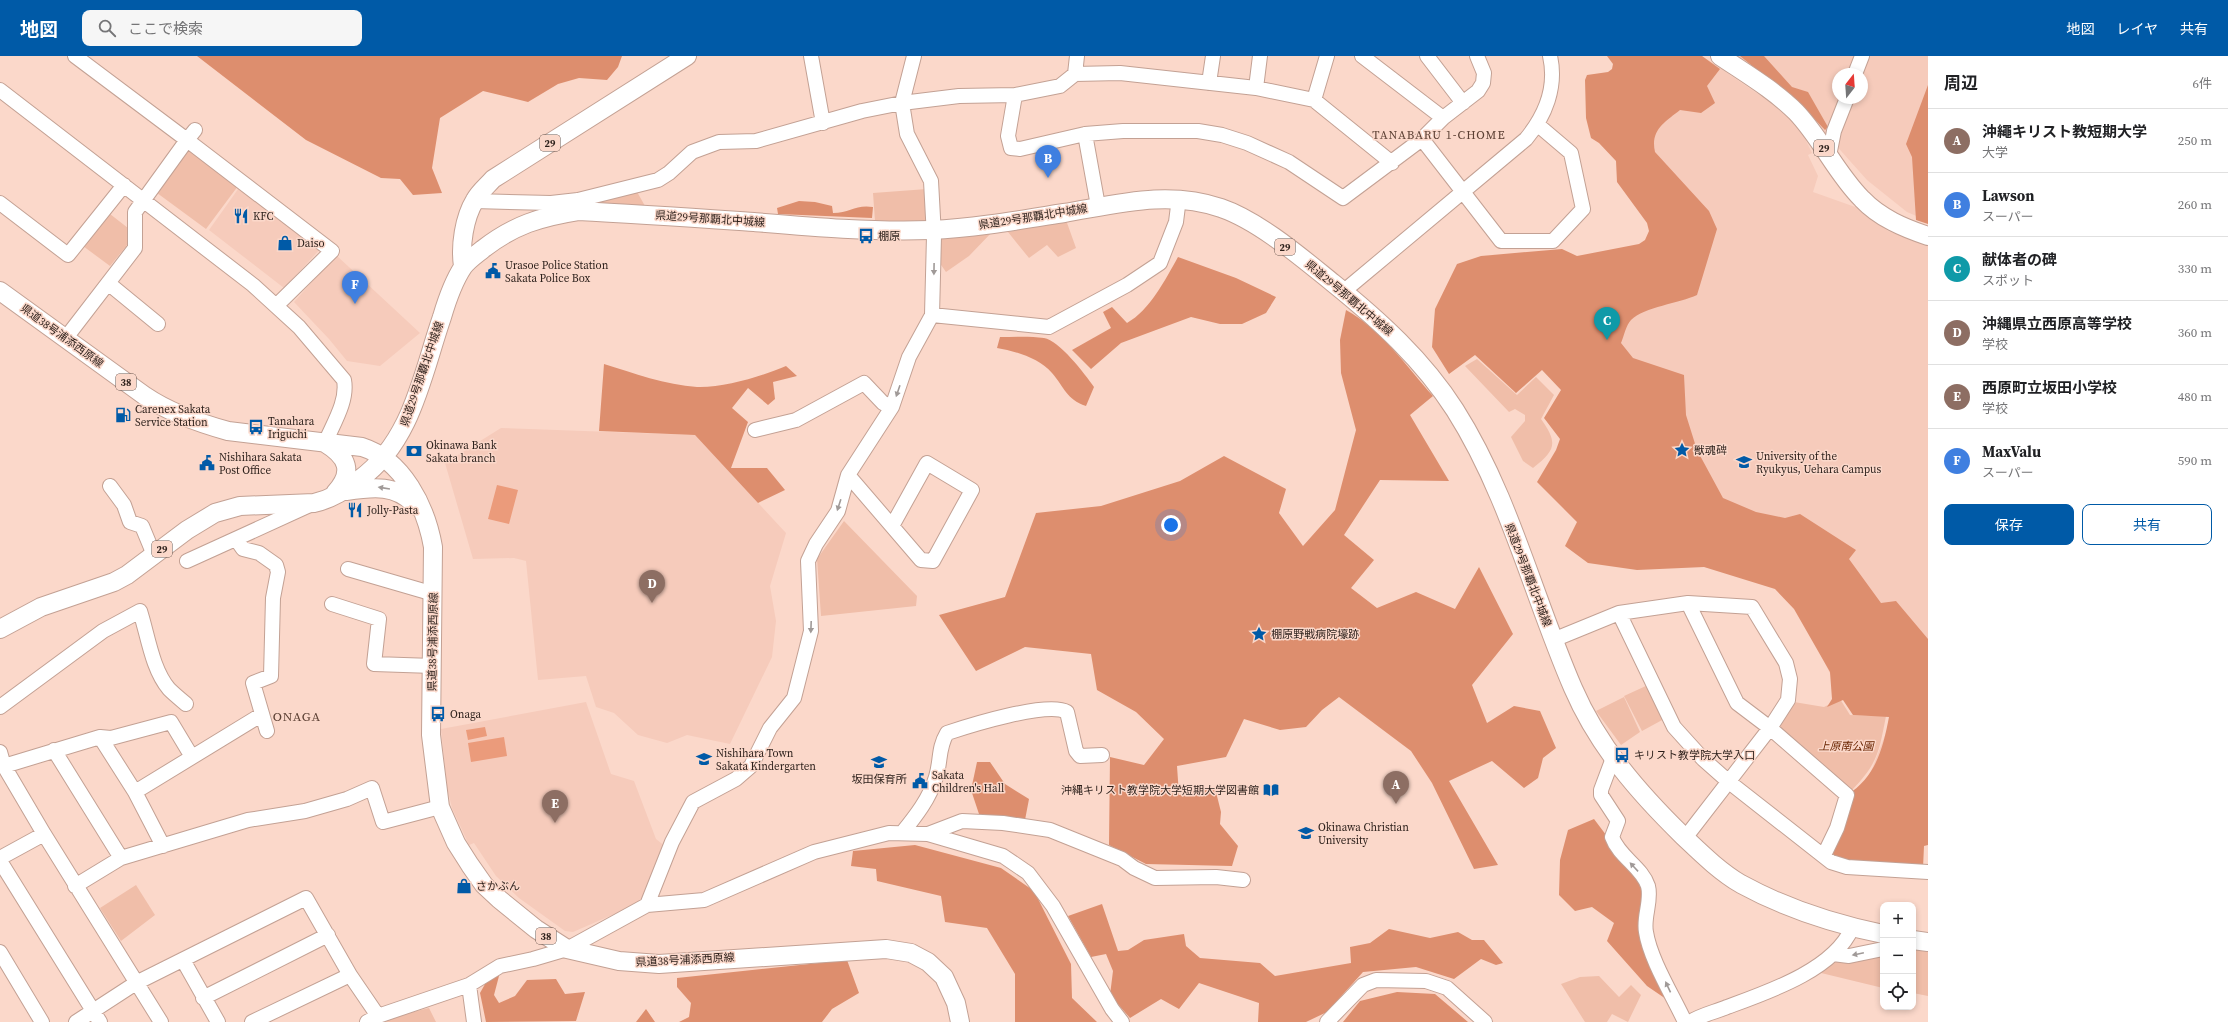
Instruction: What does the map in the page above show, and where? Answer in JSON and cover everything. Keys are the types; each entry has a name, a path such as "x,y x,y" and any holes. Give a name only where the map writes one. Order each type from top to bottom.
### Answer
{"main road":[{"name":"県道29号那覇北中城線","path":"464,266 462,256 464,237 474,201 493,179 687,56"},
{"name":"29","path":"1720,56 1765,87 1796,112 1863,200 1888,219 1928,236"},
{"name":"県道29号那覇北中城線","path":"0,630 48,604 114,582 200,521 226,509 252,505 314,503 338,494 366,474 384,458 398,438 410,414 445,306 464,266 492,242 512,229 553,209 578,206 880,231 934,230 1034,218 1138,199 1179,198 1219,207 1249,221 1344,291 1415,356 1456,412 1489,473 1553,640 1584,713 1613,758 1654,808 1716,866 1740,883 1801,911 1852,928"},
{"name":"県道38号浦添西原線","path":"0,291 155,403 186,418 228,431 362,447 384,458 406,481 426,518 434,557 431,736 440,807 456,843 484,885 530,925 567,949 590,956 639,964 861,950 900,950 911,953 928,962 944,977 956,1002 960,1022"},
{"path":"326,443 340,453 347,466 344,480 338,494"},
{"path":"338,494 380,487 393,490 411,500 426,518"},
{"name":"29","path":"1852,928 1880,933"},
{"path":"1916,940 1928,942"}],"street":[{"path":"75,56 191,135 332,251 277,305"},
{"path":"811,56 823,123"},
{"path":"647,905 672,842 693,802 736,779 751,766 770,728 794,698 811,631 808,561 816,544 838,511 848,475 892,408 909,357 932,315 934,230 931,181 907,134 902,103 914,56"},
{"path":"1076,74 1077,56"},
{"path":"1209,83 1213,56"},
{"path":"1256,88 1260,56"},
{"path":"1314,100 1327,56"},
{"path":"1362,56 1443,118"},
{"path":"1427,56 1463,103"},
{"path":"1015,95 1008,136 1011,148 1020,150 1085,134 1123,130 1198,132 1222,135 1247,143 1289,162 1343,198 1392,163 1422,139 1443,118 1478,91 1483,83 1484,73 1477,56"},
{"path":"1344,291 1514,151 1538,125 1550,94 1552,77 1550,56"},
{"path":"1857,68 1862,56"},
{"path":"578,206 658,180 669,173 692,152 719,142 756,141 862,111 902,103 959,96 1015,95 1060,86 1076,74 1120,74 1256,88 1314,100 1392,163"},
{"path":"0,90 235,269 277,305 321,351 344,380 346,389 326,443"},
{"path":"1829,156 1834,130 1844,104"},
{"path":"1422,139 1501,241 1553,240 1583,210 1572,153 1538,125"},
{"path":"1085,134 1098,206"},
{"path":"65,338 135,248 135,212 191,135"},
{"path":"0,203 68,255 124,185"},
{"path":"932,315 1049,327 1127,285 1160,263 1176,222 1179,198"},
{"path":"474,201 553,209"},
{"path":"108,284 158,324"},
{"path":"755,430 796,420 864,383 883,403 892,408"},
{"path":"848,475 921,560 933,561 972,490 927,463 892,526"},
{"path":"110,486 124,505 130,522 142,526 154,555"},
{"path":"187,561 314,503"},
{"path":"236,539 243,549 259,553 276,565 278,572 273,598 271,676 253,683 266,731"},
{"path":"348,569 434,594"},
{"path":"1553,640 1619,613 1688,603 1752,607 1786,663 1790,679 1788,700 1770,728 1685,838"},
{"path":"1688,603 1737,703 1770,728 1847,795 1837,828 1824,855"},
{"path":"332,604 379,619 374,664 433,666"},
{"path":"0,707 103,631 140,611 149,644 161,674 169,689 186,704"},
{"path":"1619,613 1674,727 1703,759 1729,782 1824,855 1830,862 1847,866 1928,872"},
{"path":"902,833 929,794 936,777 941,743 947,732 1037,710 1061,709 1067,712 1076,751 1080,756 1102,755"},
{"path":"135,792 261,715"},
{"path":"4,766 100,737 112,738 172,722 192,757"},
{"path":"100,737 135,792 163,846"},
{"path":"54,750 121,858"},
{"path":"0,752 4,766 44,834 161,1022"},
{"path":"1613,758 1601,790 1604,800 1618,821 1612,837 1619,851 1644,877 1648,886 1649,895 1646,931 1649,946 1685,1022"},
{"path":"76,886 121,858 248,820 305,811 347,799 372,788 383,822 440,807"},
{"path":"928,834 962,820 1003,823 1050,830 1122,859 1134,868 1155,878 1216,877 1242,880"},
{"path":"76,1022 96,1016 136,983 306,898 350,975 372,1019 469,985 500,966 567,949 647,905 704,900 814,852 889,832 928,834 1003,856 1028,873 1053,906 1112,1009 1122,1022"},
{"path":"0,858 44,834"},
{"path":"0,861 96,1016"},
{"path":"1690,1022 1779,987 1833,954 1842,946 1852,928"},
{"path":"203,998 328,935"},
{"path":"1833,954 1850,956 1880,950"},
{"path":"0,952 42,1022"},
{"path":"182,960 218,1022"},
{"path":"252,1022 350,975"},
{"path":"1327,1022 1363,986 1376,980 1426,981 1447,988 1485,1022"},
{"path":"469,985 474,1022"}],"shaded area":[{"path":"197,56 622,56 618,67 607,80 579,78 558,84 528,102 483,91 440,118 432,168 442,193 413,195 400,179 381,178 306,140"},
{"path":"1607,56 1702,56 1720,69 1707,86 1715,103 1701,113 1680,110 1660,127 1654,144 1655,152 1709,211 1717,229 1697,295 1653,308 1637,316 1631,320 1628,325 1621,343 1633,358 1684,375 1686,415 1697,450 1723,498 1756,512 1785,518 1800,514 1856,550 1849,559 1881,603 1896,601 1928,639 1928,845 1924,846 1923,868 1847,862 1831,854 1847,795 1865,780 1877,761 1884,740 1889,717 1853,715 1843,700 1827,707 1832,699 1830,672 1794,609 1775,589 1704,567 1637,570 1588,563 1565,546 1577,522 1537,482 1556,450 1560,439 1544,418 1561,390 1542,370 1516,393 1475,355 1449,374 1432,347 1435,309 1457,264 1481,256 1562,249 1577,256 1639,244 1645,240 1649,231 1647,223 1617,182 1616,161 1599,143 1591,138 1586,118 1585,80 1587,75 1608,72 1612,69 1613,64"},
{"name":"University of the Ryukyus, Uehara Campus","path":"1616,56 1702,56 1770,102 1800,128 1812,153 1808,155 1818,176 1813,192 1858,208 1888,231 1928,245 1928,843 1840,852 1892,717 1837,688 1799,610 1772,583 1582,524 1572,439 1569,391 1625,254 1652,243"},
{"path":"1737,56 1928,56 1928,221 1907,212 1867,180 1808,114 1777,85"},
{"path":"1740,56 1764,56 1792,87 1808,92 1828,127 1825,130 1801,105"},
{"path":"1928,85 1928,224 1916,220 1912,157 1906,144"},
{"path":"241,185 322,247 284,288 209,230"},
{"path":"799,201 815,202 832,206 833,213 844,212 867,206 873,207 872,218 778,214 777,208"},
{"path":"336,255 420,333 380,366 347,361 329,339 294,302"},
{"path":"1178,257 1236,278 1276,297 1266,313 1242,324 1220,324 1191,317 1121,343 1091,369 1072,350 1111,328 1103,312 1112,307 1127,323 1143,310 1156,294"},
{"path":"1346,310 1371,327 1393,349 1433,396 1410,415 1449,481 1380,480 1344,535 1374,560 1351,588 1377,608 1416,592 1455,609 1479,567 1513,634 1472,685 1487,723 1514,706 1540,711 1556,748 1543,758 1538,778 1524,788 1492,761 1449,781 1498,865 1474,869 1432,783 1411,751 1339,697 1322,710 1306,727 1280,730 1244,719 1226,757 1177,766 1179,795 1215,788 1221,812 1220,824 1238,846 1232,866 1146,864 1109,845 1110,757 1144,765 1164,739 1136,712 1097,690 1091,654 1025,647 976,671 939,615 1005,597 1036,513 1101,506 1180,481 1224,456 1286,489 1279,513 1303,546 1335,510 1356,430 1341,373 1340,340"},
{"path":"1000,337 1044,338 1057,345 1071,358 1094,387 1086,406 1074,400 1052,373 1034,359 1019,353 997,348"},
{"path":"604,364 673,384 697,387 719,386 743,381 786,366 797,376 773,382 775,399 768,405 748,388 732,408 748,422 731,468 767,468 785,490 758,503 695,435 599,431"},
{"path":"501,428 695,435 786,533 770,586 776,621 772,657 730,744 687,735 667,743 638,735 614,713 596,707 586,676 538,680 526,561 514,558 473,559 445,463"},
{"path":"497,485 518,490 509,524 488,519"},
{"path":"586,702 611,774 634,781 656,839 666,847 645,895 635,905 573,932 565,931 519,898 496,876 474,843 469,845 452,808 447,788 441,729"},
{"path":"485,727 487,736 468,740 466,730"},
{"path":"504,737 507,756 471,762 468,743"},
{"path":"977,762 990,762 1005,784 1029,799 1025,820 979,814 971,790"},
{"path":"1594,819 1637,876 1643,889 1666,999 1647,986 1607,941 1614,923 1592,907 1575,911 1559,895 1560,860 1568,830"},
{"path":"915,845 1001,868 1034,891 1071,964 1072,998 1097,1022 1015,1022 1015,974 987,928 945,922 941,896 877,881 876,869 851,866 853,851"},
{"path":"1102,904 1118,951 1128,950 1144,940 1184,934 1186,946 1200,958 1260,963 1275,976 1351,963 1350,947 1370,943 1389,929 1430,938 1458,932 1472,940 1484,940 1503,963 1496,965 1481,959 1454,979 1416,967 1363,972 1327,1012 1306,1022 1258,1022 1259,1003 1199,983 1179,1009 1161,999 1130,1018 1110,995 1113,971 1106,954 1091,957 1068,916"},
{"path":"847,960 859,993 832,1009 822,1022 679,1022 689,1017 691,1003 677,987 677,978"},
{"path":"499,976 494,995 499,1003 515,996 527,980 556,979 565,994 585,992 576,1021 486,1022 480,993 489,977"},
{"path":"1397,992 1435,994 1468,1022 1343,1022 1360,1001"},
{"path":"646,1009 655,1022 636,1022"}],"green space":[{"path":"187,146 238,186 206,229 153,190"},
{"path":"927,189 928,221 875,221 873,193"},
{"path":"636,190 645,206 584,203"},
{"path":"110,214 128,228 128,244 110,266 83,246"},
{"path":"1066,220 1076,248 1058,257 1047,245 1029,258 1008,232"},
{"path":"994,230 969,256 946,272 939,262 940,237"},
{"path":"1477,359 1517,395 1536,377 1554,395 1541,419 1550,434 1552,446 1541,462 1533,468 1523,461 1511,437 1525,421 1525,415 1515,409 1509,412 1465,366"},
{"path":"844,521 917,596 916,606 821,616 817,559"},
{"path":"1648,685 1664,719 1642,731 1624,696"},
{"path":"1624,697 1640,732 1621,745 1596,711"},
{"name":"上原南公園","path":"1840,699 1850,715 1886,716 1876,756 1861,781 1852,790 1775,727 1794,702 1824,707"},
{"path":"136,885 155,915 121,941 100,908"},
{"path":"1916,947 1928,949 1928,996 1916,994"},
{"path":"1880,953 1880,987 1817,972 1836,958"},
{"path":"1599,976 1619,997 1631,985 1641,995 1628,1022 1612,1014 1607,1022 1585,1022 1561,984 1580,977"},
{"path":"429,1008 436,1022 384,1022 384,1019"}],"place":[{"name":"Lawson","path":"1048,178"},
{"name":"KFC","path":"241,216"},
{"name":"棚原","path":"866,236"},
{"name":"Daiso","path":"285,243"},
{"name":"Urasoe Police Station Sakata Police Box","path":"493,271"},
{"name":"MaxValu","path":"355,304"},
{"name":"献体者の碑","path":"1607,340"},
{"name":"Carenex Sakata Service Station","path":"123,415"},
{"name":"Tanahara Iriguchi","path":"256,427"},
{"name":"獣魂碑","path":"1682,450"},
{"name":"Okinawa Bank Sakata branch","path":"414,451"},
{"name":"University of the Ryukyus, Uehara Campus","path":"1744,462"},
{"name":"Nishihara Sakata Post Office","path":"207,463"},
{"name":"Jolly-Pasta","path":"355,510"},
{"name":"沖縄県立西原高等学校","path":"652,603"},
{"name":"棚原野戦病院壕跡","path":"1259,634"},
{"name":"Onaga","path":"438,714"},
{"name":"キリスト教学院大学入口","path":"1622,755"},
{"name":"Nishihara Town Sakata Kindergarten","path":"704,759"},
{"name":"坂田保育所","path":"879,762"},
{"name":"Sakata Children's Hall","path":"920,781"},
{"name":"沖縄キリスト教学院大学短期大学図書館","path":"1271,790"},
{"name":"沖繩キリスト教短期大学","path":"1396,804"},
{"name":"西原町立坂田小学校","path":"555,823"},
{"name":"Okinawa Christian University","path":"1306,833"},
{"name":"さかぶん","path":"464,886"}],"district":[{"name":"TANABARU 1-CHOME","path":"1439,135"},
{"name":"ONAGA","path":"297,716"}]}
